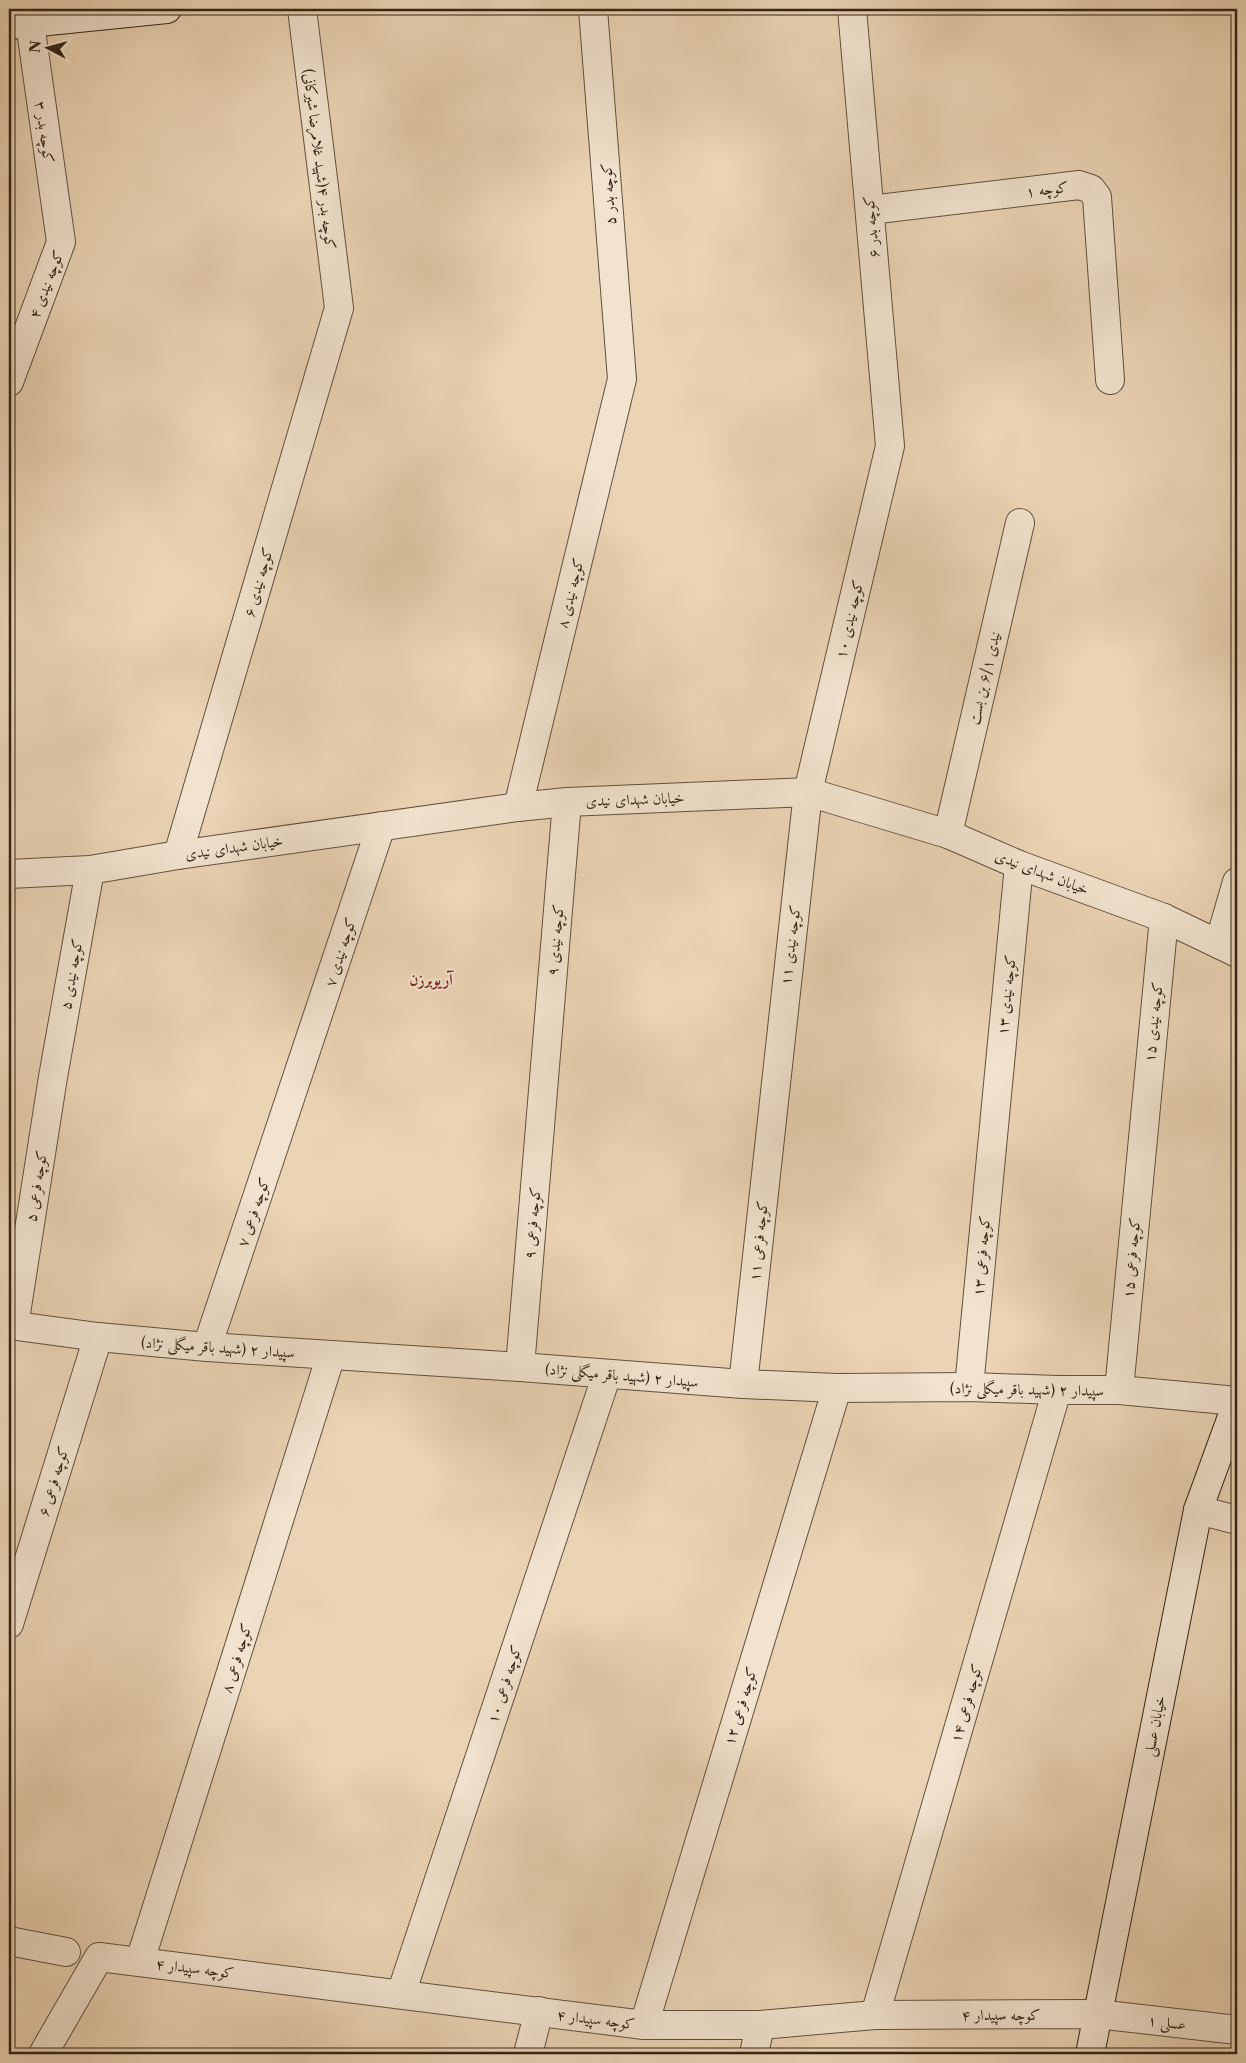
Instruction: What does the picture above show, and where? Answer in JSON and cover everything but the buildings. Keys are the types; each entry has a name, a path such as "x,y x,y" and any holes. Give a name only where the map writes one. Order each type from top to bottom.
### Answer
{"street":[{"path":"22,19 167,9"},
{"name":"کوچه بدر ۴(شهید غلامرضا شیرکانی)","path":"302,9 339,308"},
{"name":"کوچه بدر ۵","path":"593,9 622,379"},
{"name":"کوچه بدر ۶","path":"852,9 890,446"},
{"name":"کوچه بدر ۳","path":"22,19 61,242"},
{"name":"کوچه ۱","path":"870,210 1079,185 1091,189 1097,197 1110,380"},
{"name":"کوچه نیدی ۴","path":"9,382 61,242"},
{"name":"کوچه نیدی ۶","path":"178,856 339,308"},
{"name":"کوچه نیدی ۸","path":"518,807 622,379"},
{"name":"کوچه نیدی ۱۰","path":"808,792 890,446"},
{"name":"نیدی ۶/۱ بن بست","path":"948,834 1020,523"},
{"name":"خیابان شهدای نیدی","path":"9,874 90,870 381,826 566,802 808,792 948,834 1019,865 1164,918 1228,948"},
{"name":"کوچه نیدی ۱۱","path":"773,1098 808,792"},
{"name":"کوچه نیدی ۹","path":"543,1079 566,802"},
{"name":"کوچه نیدی ۷","path":"299,1077 381,826"},
{"name":"کوچه نیدی ۱۳","path":"993,1124 1019,865"},
{"name":"کوچه نیدی ۵","path":"53,1077 90,870"},
{"path":"1228,948 1237,882"},
{"name":"کوچه نیدی ۱۵","path":"1142,1127 1164,918"},
{"name":"کوچه فرعی ۵","path":"12,1325 53,1077"},
{"name":"کوچه فرعی ۷","path":"207,1347 299,1077"},
{"name":"کوچه فرعی ۹","path":"520,1367 543,1079"},
{"name":"کوچه فرعی ۱۱","path":"743,1384 773,1098"},
{"name":"کوچه فرعی ۱۳","path":"969,1387 993,1124"},
{"name":"کوچه فرعی ۱۵","path":"1119,1390 1142,1127"},
{"name":"سپیدار ۲ (شهید باقر میگلی نژاد)","path":"12,1325 98,1337 207,1347 520,1367 743,1384 836,1388 969,1387 1119,1390 1237,1402"},
{"name":"کوچه فرعی ۶","path":"9,1624 98,1337"},
{"name":"کوچه فرعی ۸","path":"140,1961 331,1355"},
{"name":"کوچه فرعی ۱۰","path":"401,1994 607,1374"},
{"name":"کوچه فرعی ۱۲","path":"644,2025 836,1388"},
{"name":"کوچه فرعی ۱۴","path":"875,2016 1057,1390"},
{"name":"خیابان عسلی","path":"1090,2054 1198,1510 1237,1402"},
{"path":"1198,1510 1237,1520"},
{"path":"9,1941 66,1952"},
{"name":"کوچه سپیدار ۴","path":"43,2054 99,1957 644,2025 760,2025 875,2016 1097,2014"},
{"path":"528,2054 539,2011"},
{"name":"عسلی ۱","path":"1097,2014 1237,2030"},
{"path":"754,2054 760,2025"}],"district":[{"name":"آریو‌برزن","path":"431,979"}]}
